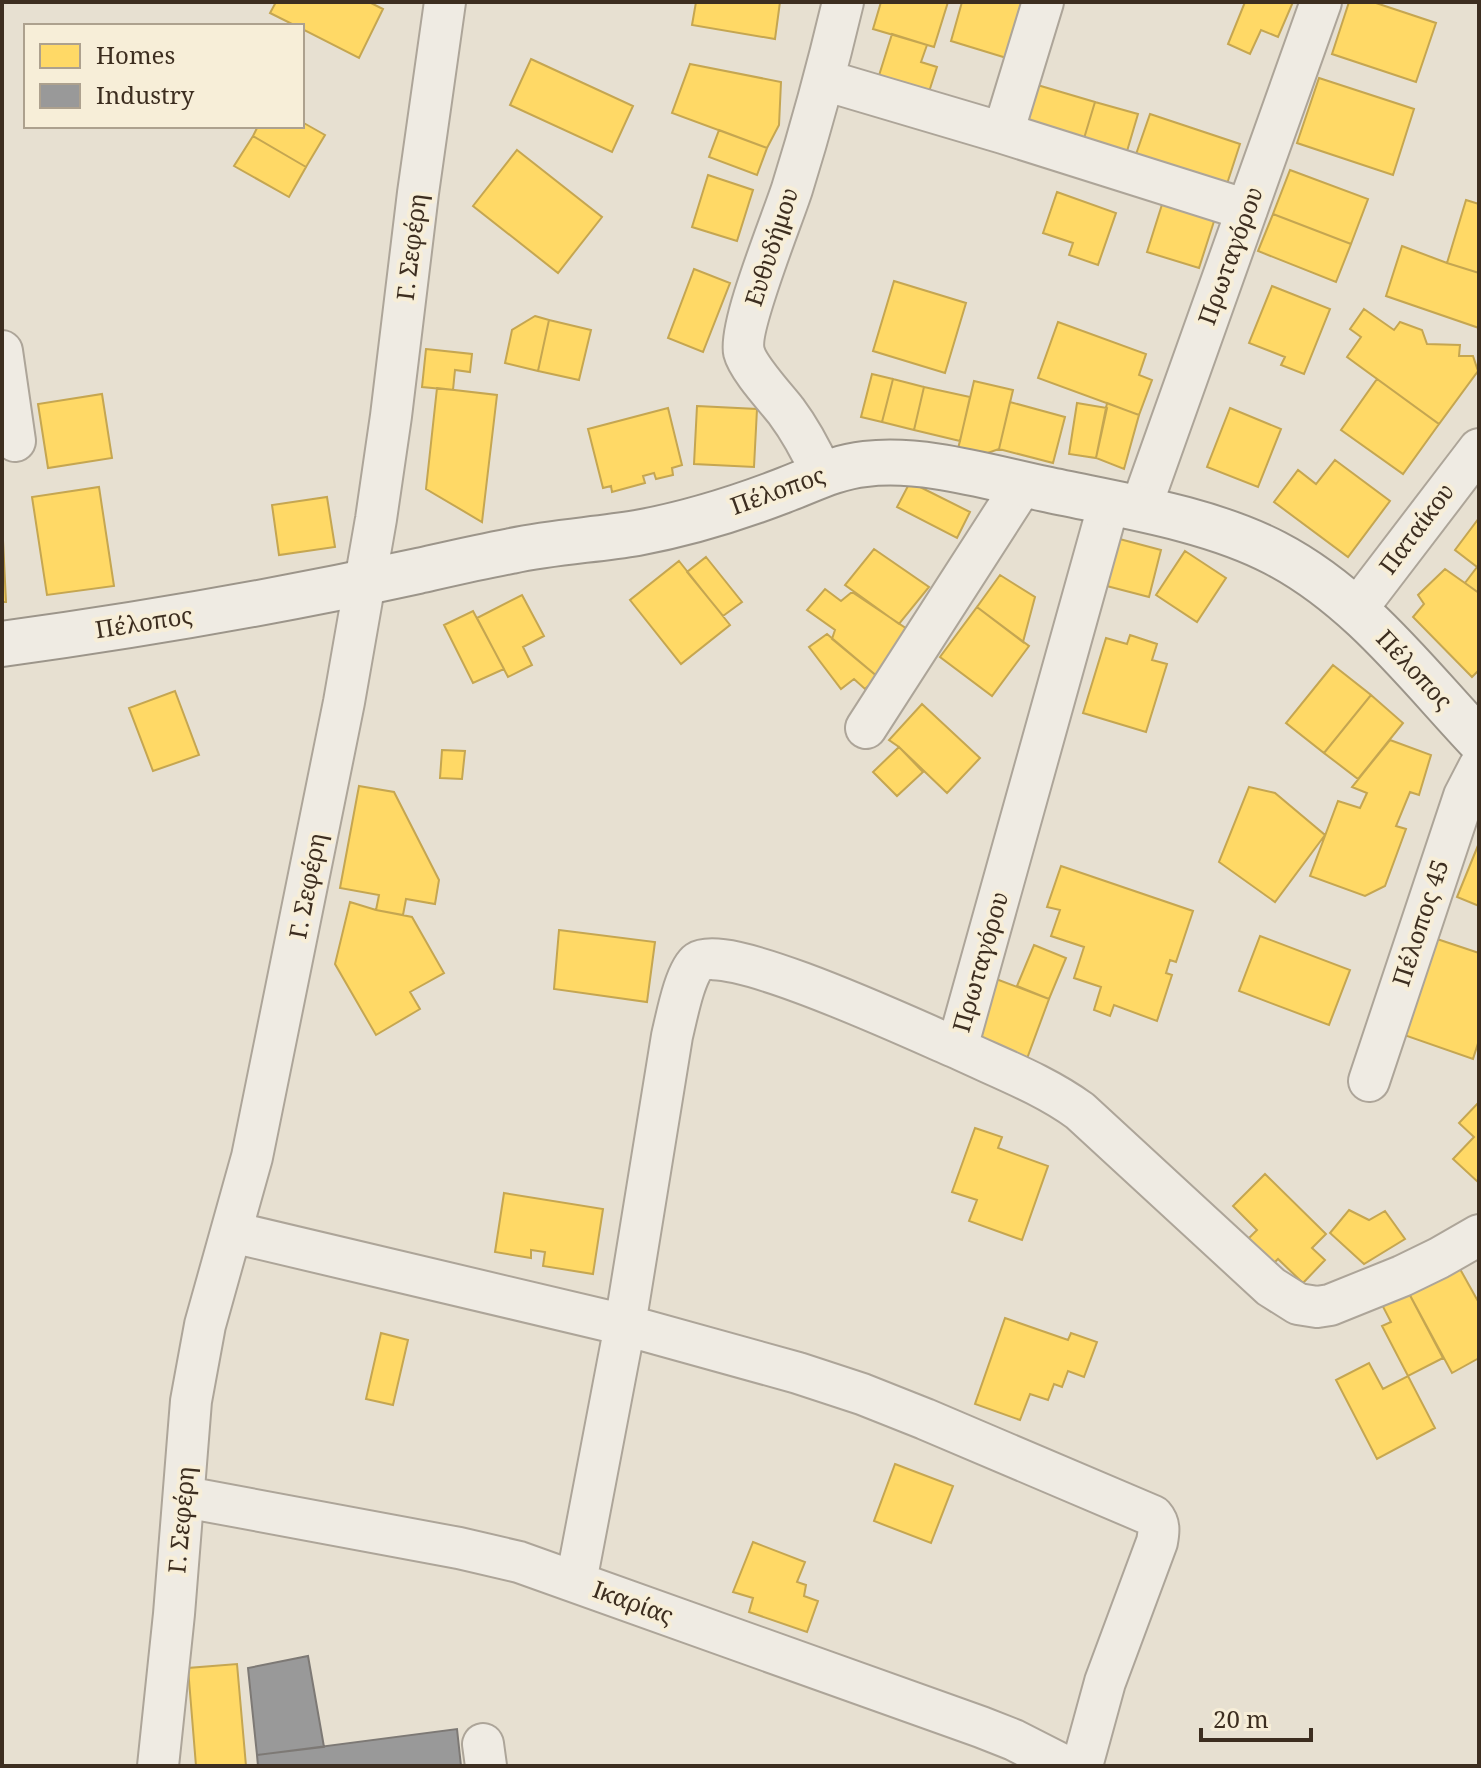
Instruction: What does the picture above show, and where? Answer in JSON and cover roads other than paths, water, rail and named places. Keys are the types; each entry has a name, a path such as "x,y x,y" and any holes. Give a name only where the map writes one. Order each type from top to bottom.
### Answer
{"street":[{"name":"Γ. Σεφέρη","path":"158,1766 185,1497 191,1401 205,1325 252,1157 344,702 391,416 445,2"},
{"name":"Ευθυδήμου","path":"822,474 802,434 743,350 751,309 792,189 843,2"},
{"path":"1003,133 1043,2"},
{"name":"Πρωταγόρου","path":"1321,2 1247,210 1125,506 957,1048 1038,1086 1080,1111 1271,1287 1298,1304 1317,1307 1341,1301 1402,1276 1479,1235"},
{"path":"824,80 1247,210"},
{"path":"2,351 15,441"},
{"name":"Παταίκου","path":"1356,610 1479,449"},
{"name":"Πέλοπος","path":"2,644 205,613 515,550 634,534 734,508 822,474 863,464 891,462 938,467 1125,506 1215,529 1271,551 1295,564 1356,610 1479,740"},
{"path":"866,728 1023,484"},
{"name":"Πέλοπος 45","path":"1369,1081 1464,796 1479,767"},
{"path":"576,1582 625,1325 672,1036 692,969 697,962 708,958 768,971 957,1048"},
{"path":"232,1232 625,1325 798,1373 862,1394 1153,1516 1158,1521 1157,1542 1105,1682 1082,1766"},
{"name":"Ικαρίας","path":"185,1497 491,1555 576,1582 981,1727 1065,1766"}]}
